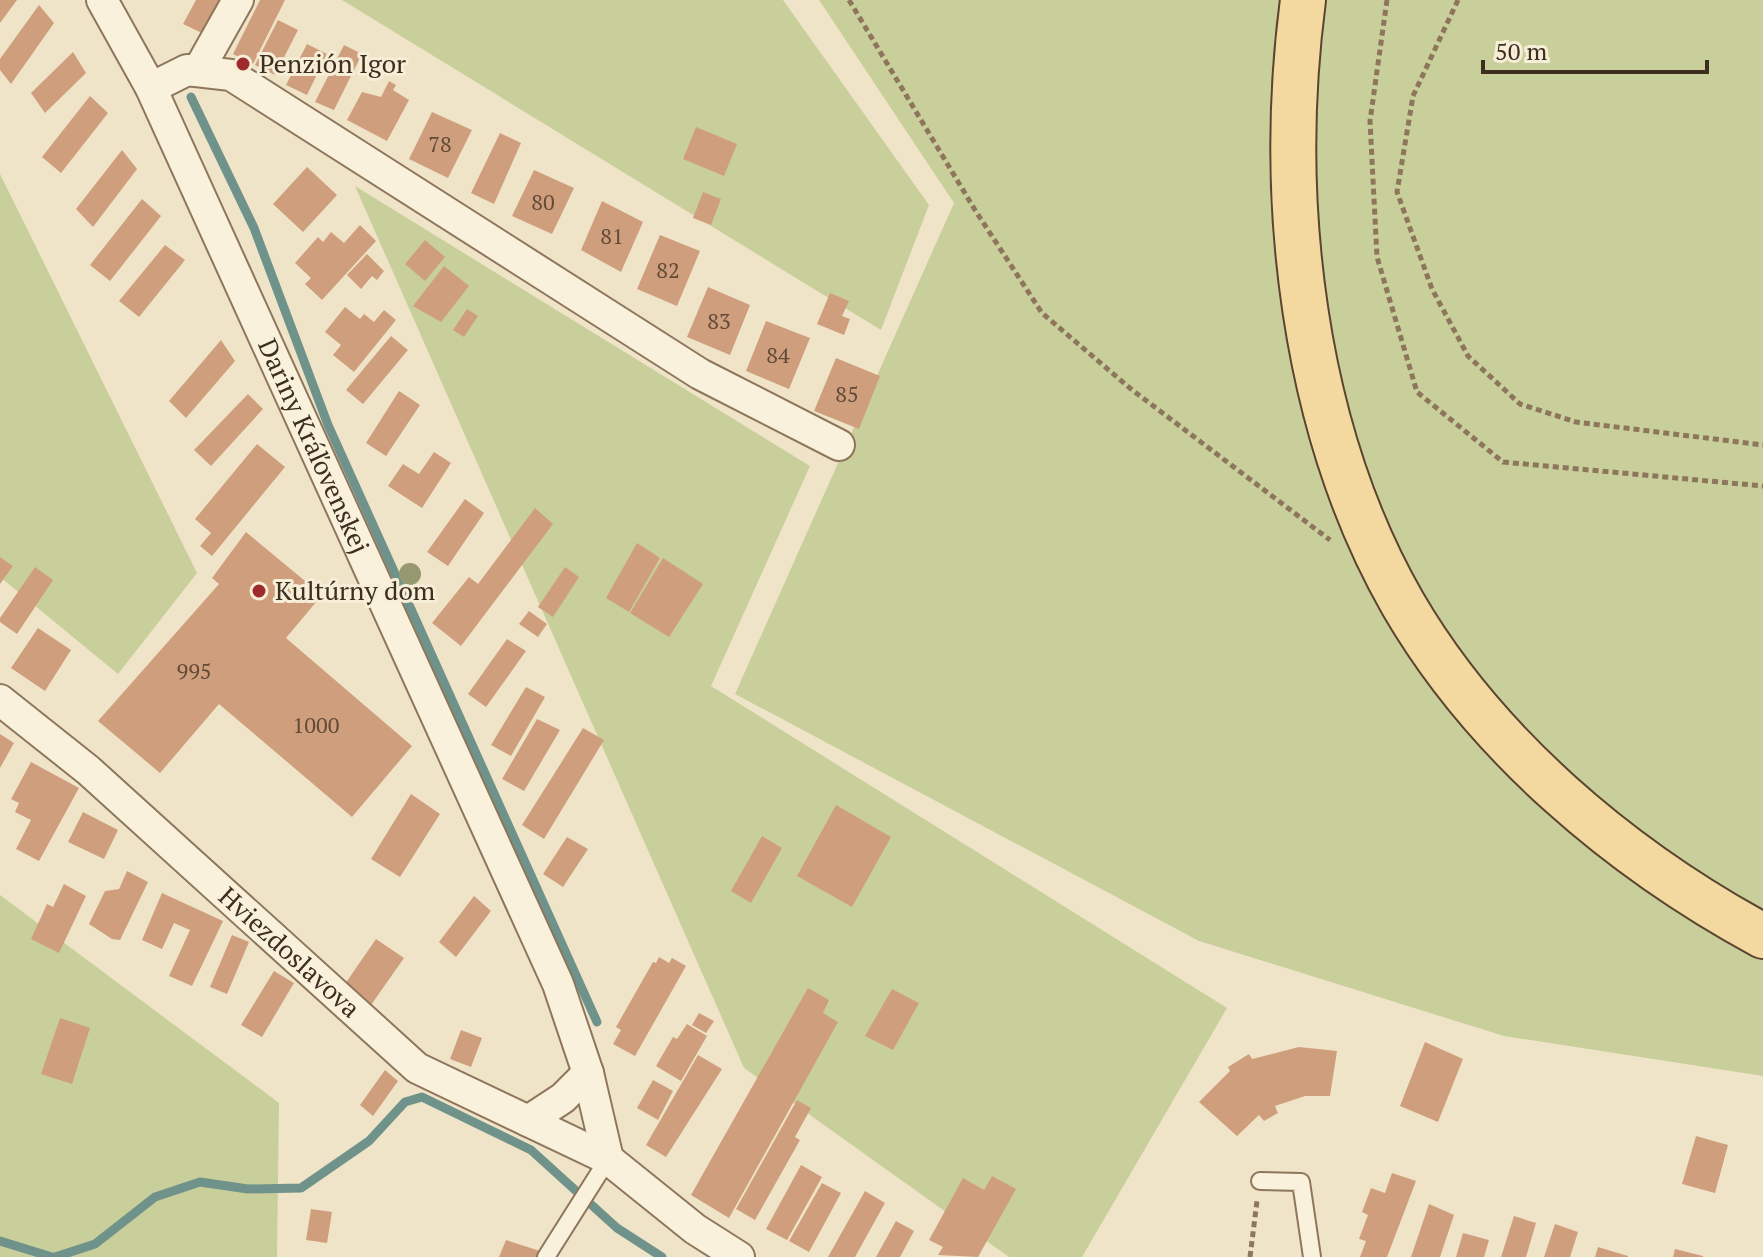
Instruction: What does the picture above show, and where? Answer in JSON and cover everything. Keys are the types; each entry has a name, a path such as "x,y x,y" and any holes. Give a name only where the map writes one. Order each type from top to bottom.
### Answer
{"main road":[{"path":"1303,0 1296,72 1293,192 1303,302 1329,419 1386,571 1438,656 1477,706 1534,766 1629,850 1724,915 1763,936"}],"street":[{"name":"Dariny Kráľovenskej","path":"102,0 151,88 558,984 588,1073 608,1159"},
{"path":"198,71 238,0"},
{"path":"151,88 187,70 231,75 700,374 839,445"},
{"name":"Hviezdoslavova","path":"0,700 88,770 417,1068 608,1159"},
{"path":"528,1121 563,1098 588,1073"},
{"path":"608,1159 695,1229 739,1257"}],"lane":[{"path":"546,1257 608,1159"},
{"path":"1260,1181 1301,1182 1312,1257"}],"path":[{"path":"849,0 975,210 1042,313 1131,389 1335,544"},
{"path":"1387,0 1370,121 1377,257 1417,392 1503,462 1763,486"},
{"path":"1458,0 1413,96 1397,192 1432,289 1468,356 1520,404 1576,422 1763,445"},
{"path":"1250,1257 1260,1181"}],"green space":[{"path":"342,0 783,0 929,205 881,330"},
{"path":"819,0 1763,0 1763,1076 1504,1036 1199,941 735,694 954,203"},
{"path":"0,174 197,573 118,674 0,577"},
{"path":"355,186 810,466 711,686 1227,1008 1082,1257 1009,1257 744,1068"},
{"path":"0,895 279,1103 277,1257 0,1257"}],"building":[{"path":"0,0 17,0 0,23"},
{"path":"196,0 224,0 206,35 183,24"},
{"path":"260,0 285,0 253,64 233,54"},
{"path":"39,5 54,23 11,84 0,70 0,59"},
{"path":"278,20 298,30 275,75 255,65"},
{"path":"307,44 327,54 307,95 286,85"},
{"path":"344,45 362,54 334,110 315,102"},
{"path":"73,52 86,73 45,113 31,93"},
{"path":"389,81 396,85 393,90 409,100 387,141 347,120 362,92 381,97"},
{"path":"90,96 108,113 61,173 42,157"},
{"path":"432,112 472,130 448,178 409,159"},
{"path":"696,127 737,144 724,176 683,159"},
{"path":"500,133 521,143 494,204 471,193"},
{"path":"122,150 137,169 93,227 76,209"},
{"path":"307,167 337,195 303,232 273,204"},
{"path":"534,170 574,188 552,234 512,216"},
{"path":"703,192 721,199 711,225 693,218"},
{"path":"142,199 161,216 110,281 90,265"},
{"path":"602,201 643,222 621,272 581,250"},
{"path":"360,225 376,241 322,300 305,284 311,278 295,263 318,237 323,242 331,232 344,243"},
{"path":"660,235 700,251 677,306 637,289"},
{"path":"425,240 445,257 425,281 405,264"},
{"path":"165,245 185,260 139,317 119,301"},
{"path":"367,254 384,271 377,280 372,276 361,289 347,275"},
{"path":"444,266 469,286 441,322 413,306"},
{"path":"708,287 750,305 730,355 687,337"},
{"path":"830,293 849,301 842,316 850,319 844,335 817,324"},
{"path":"345,307 360,319 364,314 374,322 384,310 396,320 354,372 333,355 341,345 325,332"},
{"path":"467,309 478,316 464,337 453,330"},
{"path":"766,321 810,338 789,389 746,371"},
{"path":"391,336 408,350 363,404 346,390"},
{"path":"221,340 235,361 186,418 169,401"},
{"path":"836,358 880,376 859,429 814,411"},
{"path":"399,391 420,405 386,456 366,443"},
{"path":"248,394 263,409 211,466 194,450"},
{"path":"257,444 285,467 212,556 200,546 211,533 195,519"},
{"path":"434,452 451,463 422,508 388,486 403,464 419,474"},
{"path":"465,499 484,513 448,566 427,552"},
{"path":"535,508 553,524 461,646 432,623 469,577 478,584"},
{"path":"246,532 322,595 286,638 412,746 352,817 219,704 160,773 98,721 219,584 212,578"},
{"path":"637,543 660,558 629,612 606,598"},
{"path":"0,557 13,566 0,584"},
{"path":"663,558 703,584 669,637 630,613"},
{"path":"35,567 53,580 17,634 0,622 0,618"},
{"path":"565,567 579,577 553,617 538,607"},
{"path":"529,611 547,624 538,637 519,624"},
{"path":"38,628 71,650 45,691 11,668"},
{"path":"507,639 526,651 486,707 468,694"},
{"path":"526,687 545,697 511,756 491,745"},
{"path":"537,719 560,730 524,791 502,779"},
{"path":"583,728 604,740 544,839 522,825"},
{"path":"0,734 14,743 0,768"},
{"path":"31,762 79,788 39,861 16,849 31,820 15,812 19,803 11,799"},
{"path":"411,794 440,814 400,877 371,859"},
{"path":"836,805 891,837 852,907 797,876"},
{"path":"83,812 118,830 104,859 68,842"},
{"path":"762,836 782,848 751,903 731,891"},
{"path":"567,837 588,849 563,887 543,874"},
{"path":"127,871 148,882 120,940 112,939 89,924 105,891 119,889"},
{"path":"64,884 86,896 59,953 31,939 47,904 53,907"},
{"path":"162,893 223,921 192,986 169,976 190,930 174,923 162,949 142,940"},
{"path":"474,896 491,911 456,957 439,942"},
{"path":"232,935 249,942 227,994 210,987"},
{"path":"376,939 404,958 371,1005 345,984"},
{"path":"659,957 669,963 672,958 686,966 635,1056 613,1044 621,1030 616,1027 653,962 656,963"},
{"path":"274,971 294,983 262,1037 241,1025"},
{"path":"808,988 829,1000 823,1013 838,1022 729,1218 691,1195"},
{"path":"892,989 919,1003 893,1050 865,1036"},
{"path":"699,1013 714,1021 706,1033 692,1025"},
{"path":"60,1018 90,1028 72,1084 41,1074"},
{"path":"687,1024 707,1036 681,1081 656,1066 673,1037 677,1039"},
{"path":"461,1030 482,1038 471,1067 450,1059"},
{"path":"1425,1042 1463,1059 1438,1122 1400,1106"},
{"path":"1299,1047 1337,1051 1330,1096 1305,1096 1275,1106 1278,1113 1264,1121 1259,1115 1237,1136 1199,1102 1230,1071 1228,1067 1249,1054 1252,1059"},
{"path":"698,1055 722,1069 666,1157 646,1145"},
{"path":"385,1070 398,1081 373,1116 360,1105"},
{"path":"653,1080 673,1091 658,1120 637,1108"},
{"path":"797,1100 811,1108 795,1137 800,1140 755,1220 736,1209"},
{"path":"1696,1136 1728,1145 1715,1193 1682,1184"},
{"path":"801,1165 822,1177 787,1240 766,1229"},
{"path":"1392,1173 1416,1181 1387,1257 1360,1257 1366,1241 1359,1239 1368,1215 1362,1212 1371,1188 1385,1193"},
{"path":"992,1176 1016,1189 978,1257 938,1255 943,1247 929,1240 963,1178 984,1190"},
{"path":"822,1183 841,1193 809,1252 789,1241"},
{"path":"865,1191 885,1203 855,1257 828,1257"},
{"path":"1429,1204 1454,1215 1440,1257 1411,1257"},
{"path":"311,1209 332,1212 327,1243 306,1240"},
{"path":"1514,1216 1536,1223 1526,1257 1501,1257"},
{"path":"896,1221 914,1231 900,1257 876,1257"},
{"path":"1555,1224 1578,1232 1570,1257 1544,1257"},
{"path":"1463,1233 1489,1240 1484,1257 1456,1257"},
{"path":"506,1240 540,1251 538,1257 499,1257"},
{"path":"1598,1247 1628,1256 1628,1257 1595,1257"},
{"path":"1675,1249 1703,1256 1703,1257 1673,1257"}],"waterway":[{"path":"191,97 254,228 328,425 597,1022"},
{"path":"55,1257 95,1244 155,1197 200,1182 248,1189 301,1188 369,1141 405,1102 422,1097 531,1150 617,1228 662,1257"},
{"path":"0,1241 52,1257"}],"place":[{"name":"Penzión Igor","path":"243,64"},
{"name":"Kultúrny dom","path":"259,591"}]}
